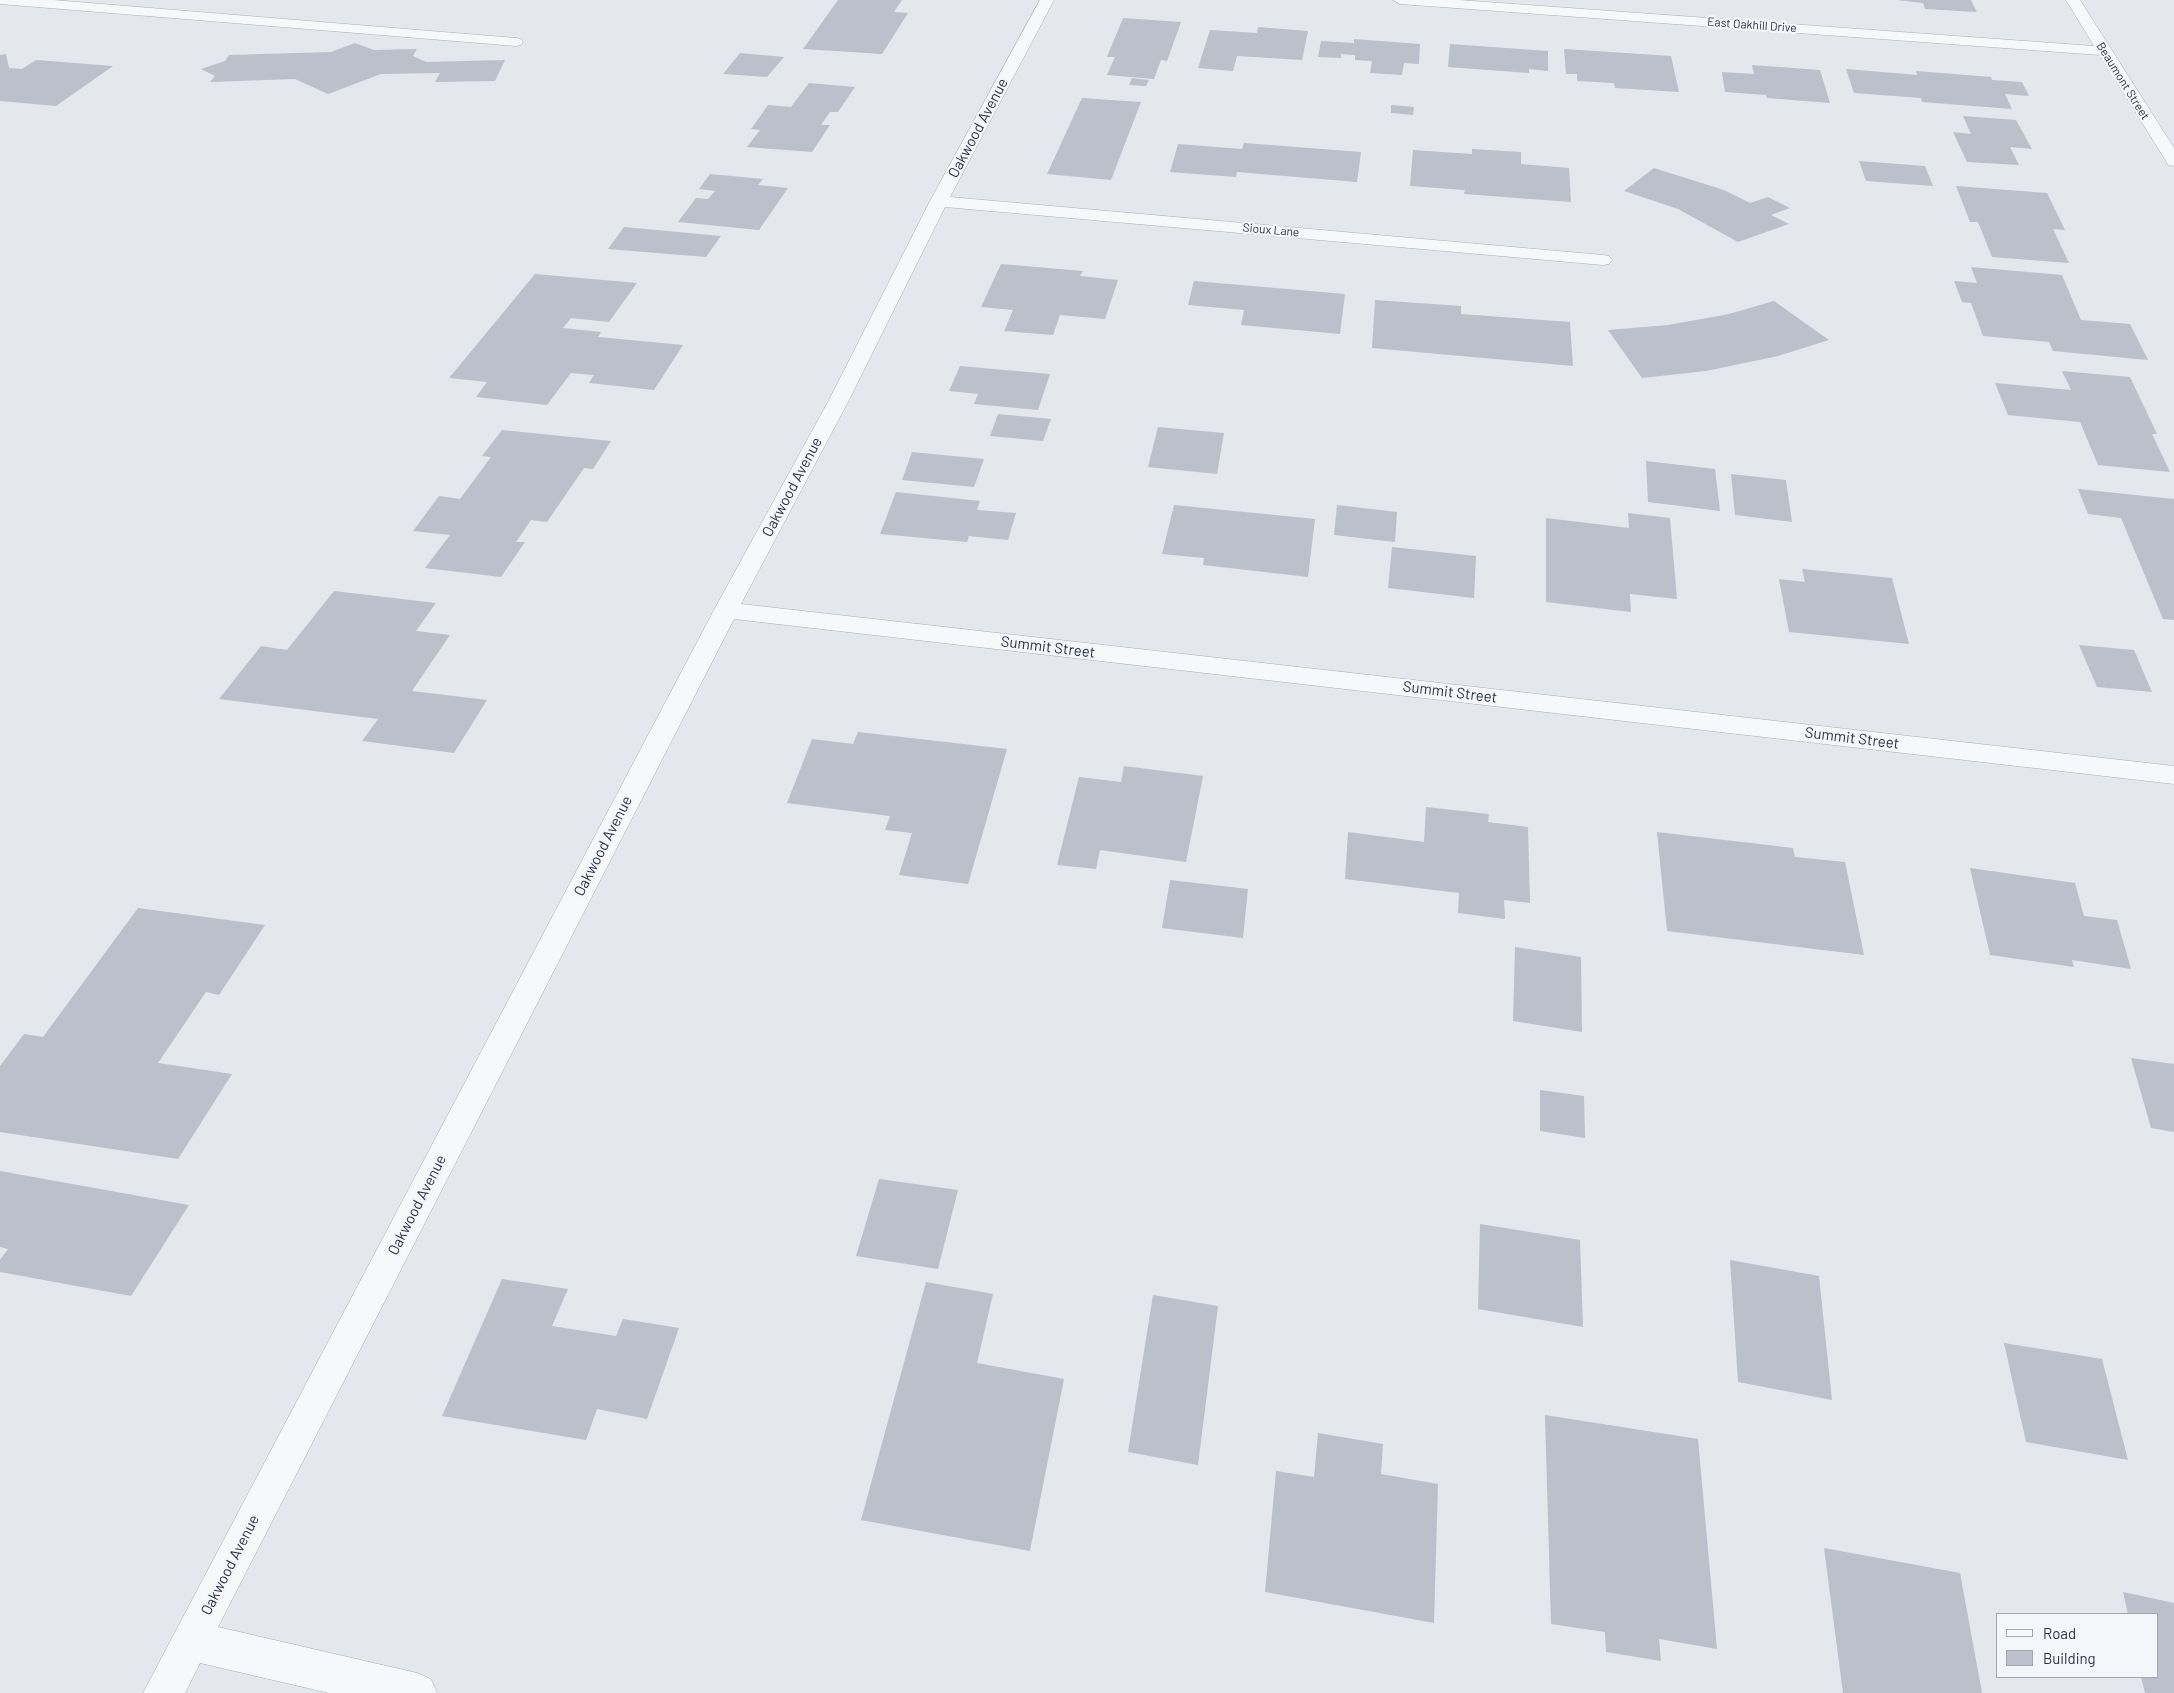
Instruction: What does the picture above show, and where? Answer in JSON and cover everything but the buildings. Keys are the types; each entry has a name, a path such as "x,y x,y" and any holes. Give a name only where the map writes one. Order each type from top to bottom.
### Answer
{"street":[{"path":"0,0 516,42"},
{"name":"Oakwood Avenue","path":"163,1693 726,610 839,400 938,201 1047,0"},
{"name":"East Oakhill Drive","path":"1400,0 2105,51"},
{"name":"Beaumont Street","path":"2073,0 2174,161"},
{"name":"Sioux Lane","path":"938,201 1603,260"},
{"name":"Summit Street","path":"726,610 2174,775"},
{"path":"191,1641 417,1693"}]}
